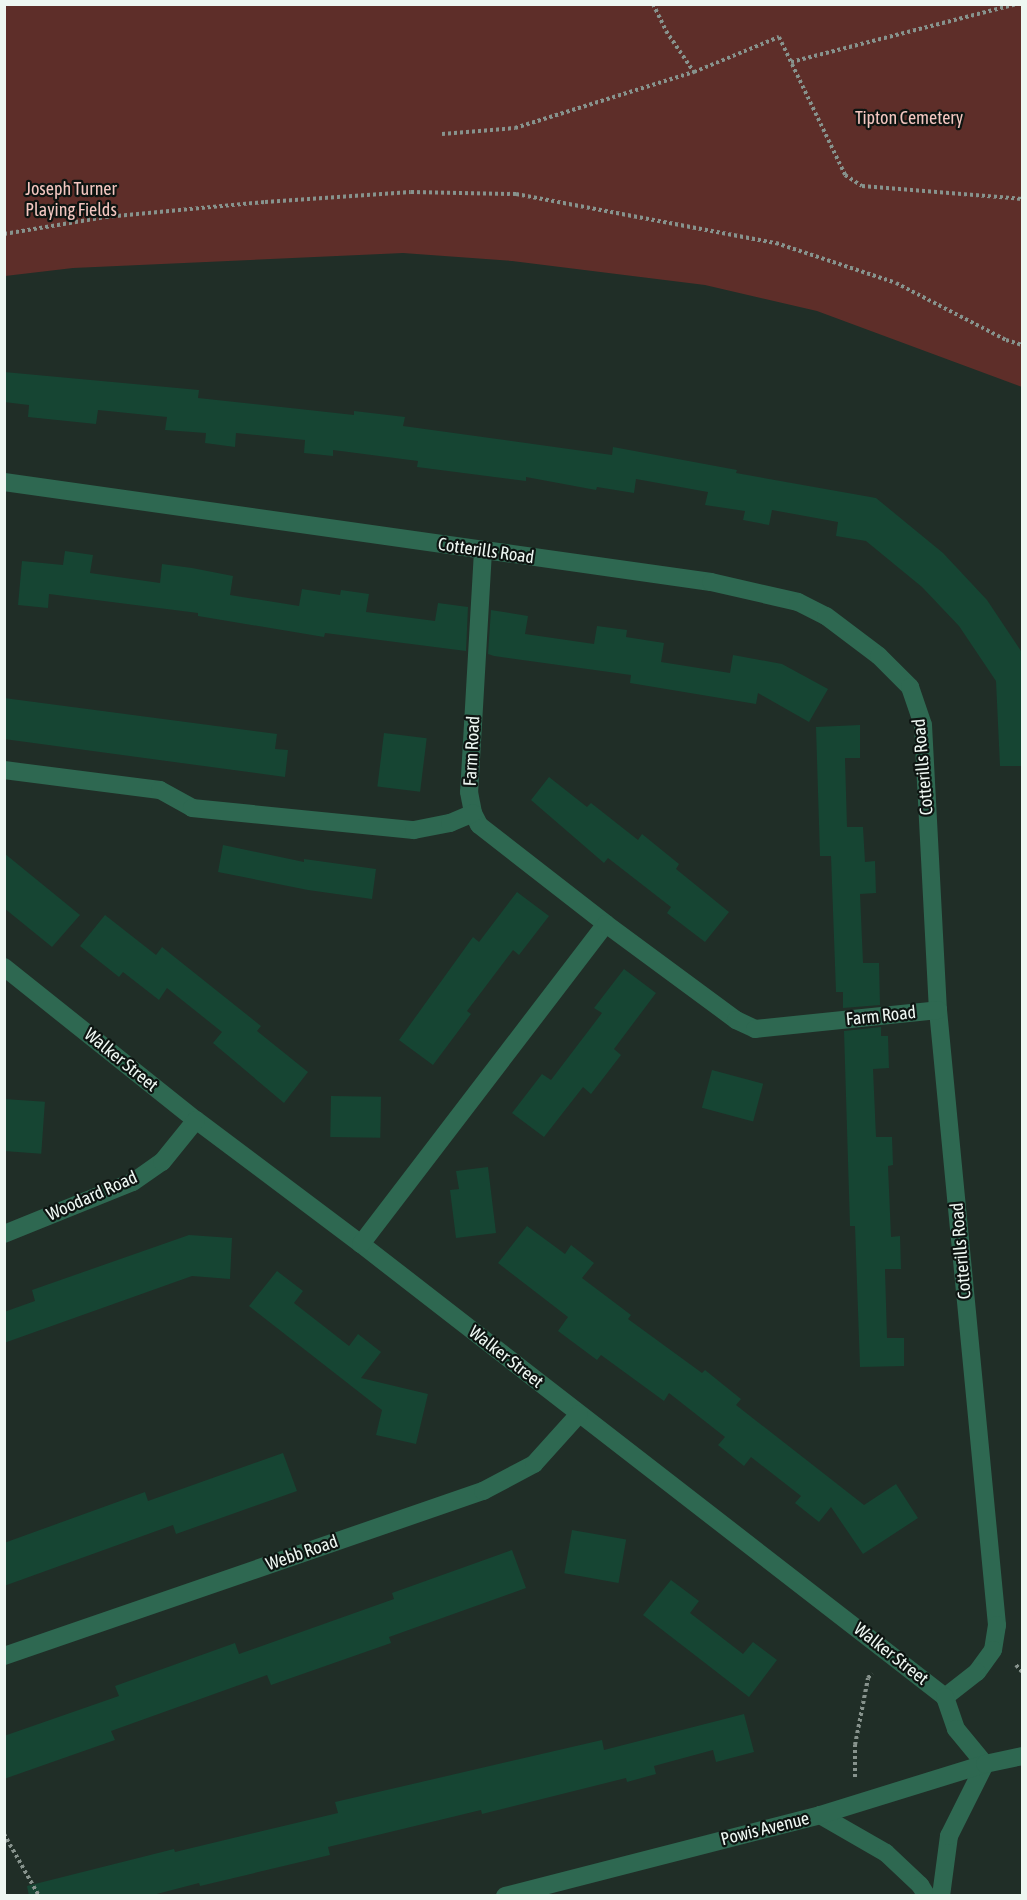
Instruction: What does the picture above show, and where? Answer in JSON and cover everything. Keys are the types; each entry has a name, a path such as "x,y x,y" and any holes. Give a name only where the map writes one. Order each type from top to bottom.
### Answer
{"street":[{"name":"Cotterills Road","path":"4,482 711,582 798,602 826,616 879,656 910,687 923,725 938,1010 997,1625 993,1650 977,1672 945,1697"},
{"name":"Farm Road","path":"483,551 469,792 473,813 479,825 606,924 736,1020 755,1029 938,1010"},
{"path":"4,770 160,790 192,808 403,829 414,830 450,823 473,813"},
{"path":"361,1244 606,924"},
{"name":"Walker Street","path":"4,967 196,1120 361,1244 945,1697 956,1729 985,1764"},
{"name":"Woodard Road","path":"4,1234 133,1182 162,1162 196,1120"},
{"name":"Webb Road","path":"4,1656 483,1491 534,1464 579,1414"},
{"name":"Powis Avenue","path":"505,1896 820,1815 985,1764 1023,1756"},
{"path":"941,1896 949,1836 985,1764"},
{"path":"820,1815 886,1853 920,1885 927,1896"}],"path":[{"path":"653,4 666,32 694,72"},
{"path":"791,62 1017,4"},
{"path":"442,134 515,128 694,72 779,37 845,176 862,186 1023,199"},
{"path":"4,234 106,217 265,202 411,192 516,194 776,243 896,283 1006,340 1023,345"},
{"path":"863,1803 853,1771 868,1678 874,1671"},
{"path":"4,1834 39,1896"}],"green space":[{"path":"4,5 1022,5 1022,387 817,311 705,285 512,261 403,253 73,268 5,276"}],"building":[{"path":"4,372 199,390 198,398 354,415 354,411 405,417 403,426 612,455 613,447 737,470 736,473 876,498 943,553 987,600 1023,654 1023,766 1000,766 996,681 959,626 922,587 866,541 836,536 838,522 772,510 769,525 743,520 745,511 705,505 708,492 636,479 634,493 597,487 596,490 526,477 526,481 417,467 418,461 333,450 333,456 304,453 305,440 236,433 235,447 205,443 206,433 165,430 167,417 98,410 96,424 28,417 29,405 4,402"},
{"path":"65,551 93,555 90,573 160,583 162,564 192,568 233,576 230,595 299,606 302,589 340,595 341,590 369,594 366,612 435,621 438,603 468,607 466,651 325,633 324,637 198,616 198,613 49,594 48,608 18,605 22,561 63,565"},
{"path":"491,610 528,616 525,634 594,644 597,626 627,630 626,637 664,643 661,662 730,673 733,655 782,664 828,689 809,722 758,693 756,704 630,683 631,675 494,656 488,654"},
{"path":"4,698 277,734 275,749 288,750 285,777 4,739"},
{"path":"860,725 860,758 845,758 847,827 863,827 865,862 875,861 876,893 860,894 863,963 879,963 880,1005 843,1008 843,992 836,992 831,856 820,856 816,727"},
{"path":"384,733 427,738 420,792 377,787"},
{"path":"549,777 587,807 591,803 638,840 642,834 679,864 676,869 729,912 705,942 667,913 671,907 608,858 604,863 531,800"},
{"path":"223,845 304,862 304,859 376,869 372,899 308,890 218,872"},
{"path":"4,853 80,915 52,947 4,908"},
{"path":"517,892 549,916 519,955 513,950 467,1011 471,1014 433,1065 399,1040 473,937 479,942"},
{"path":"105,915 156,955 162,947 261,1026 257,1031 308,1072 284,1103 213,1043 222,1032 167,988 159,1000 123,972 119,977 80,946"},
{"path":"624,969 656,993 614,1049 621,1055 591,1094 583,1087 544,1137 512,1113 542,1074 551,1080 602,1013 594,1008"},
{"path":"881,1027 881,1036 888,1036 889,1068 873,1069 876,1137 892,1137 893,1165 888,1166 891,1237 900,1236 901,1269 885,1269 887,1338 904,1338 904,1366 860,1367 855,1226 850,1226 844,1031"},
{"path":"712,1070 763,1084 753,1121 702,1108"},
{"path":"331,1096 381,1097 380,1138 330,1137"},
{"path":"4,1099 45,1102 41,1154 4,1151"},
{"path":"488,1167 496,1233 456,1238 450,1190 459,1189 456,1171"},
{"path":"527,1226 565,1254 571,1245 594,1263 582,1278 631,1315 628,1319 702,1373 705,1370 741,1399 736,1405 864,1505 896,1484 918,1518 863,1554 831,1507 819,1522 795,1503 801,1496 751,1457 744,1466 718,1445 725,1437 669,1393 664,1401 601,1355 597,1360 558,1331 568,1317 498,1263"},
{"path":"189,1235 232,1238 230,1279 192,1276 4,1343 4,1312 35,1301 32,1290"},
{"path":"277,1271 303,1291 294,1303 349,1346 358,1334 381,1352 361,1378 428,1394 416,1444 376,1435 382,1410 249,1306"},
{"path":"283,1453 297,1491 176,1534 173,1525 4,1586 4,1543 145,1492 148,1501"},
{"path":"572,1530 626,1540 619,1583 564,1573"},
{"path":"512,1550 526,1588 389,1637 391,1643 271,1685 267,1675 111,1731 115,1740 4,1779 4,1736 119,1696 115,1686 235,1643 239,1654 394,1599 392,1593"},
{"path":"671,1580 699,1601 690,1613 743,1654 753,1642 777,1660 749,1697 643,1615"},
{"path":"744,1714 754,1752 716,1762 713,1750 654,1766 656,1774 627,1782 626,1778 482,1814 481,1810 328,1847 330,1855 149,1896 29,1896 27,1886 174,1849 175,1852 338,1813 335,1802 602,1740 604,1750"}],"park label":[{"name":"Tipton Cemetery","path":"909,118"},
{"name":"Joseph Turner Playing Fields","path":"71,200"}]}
